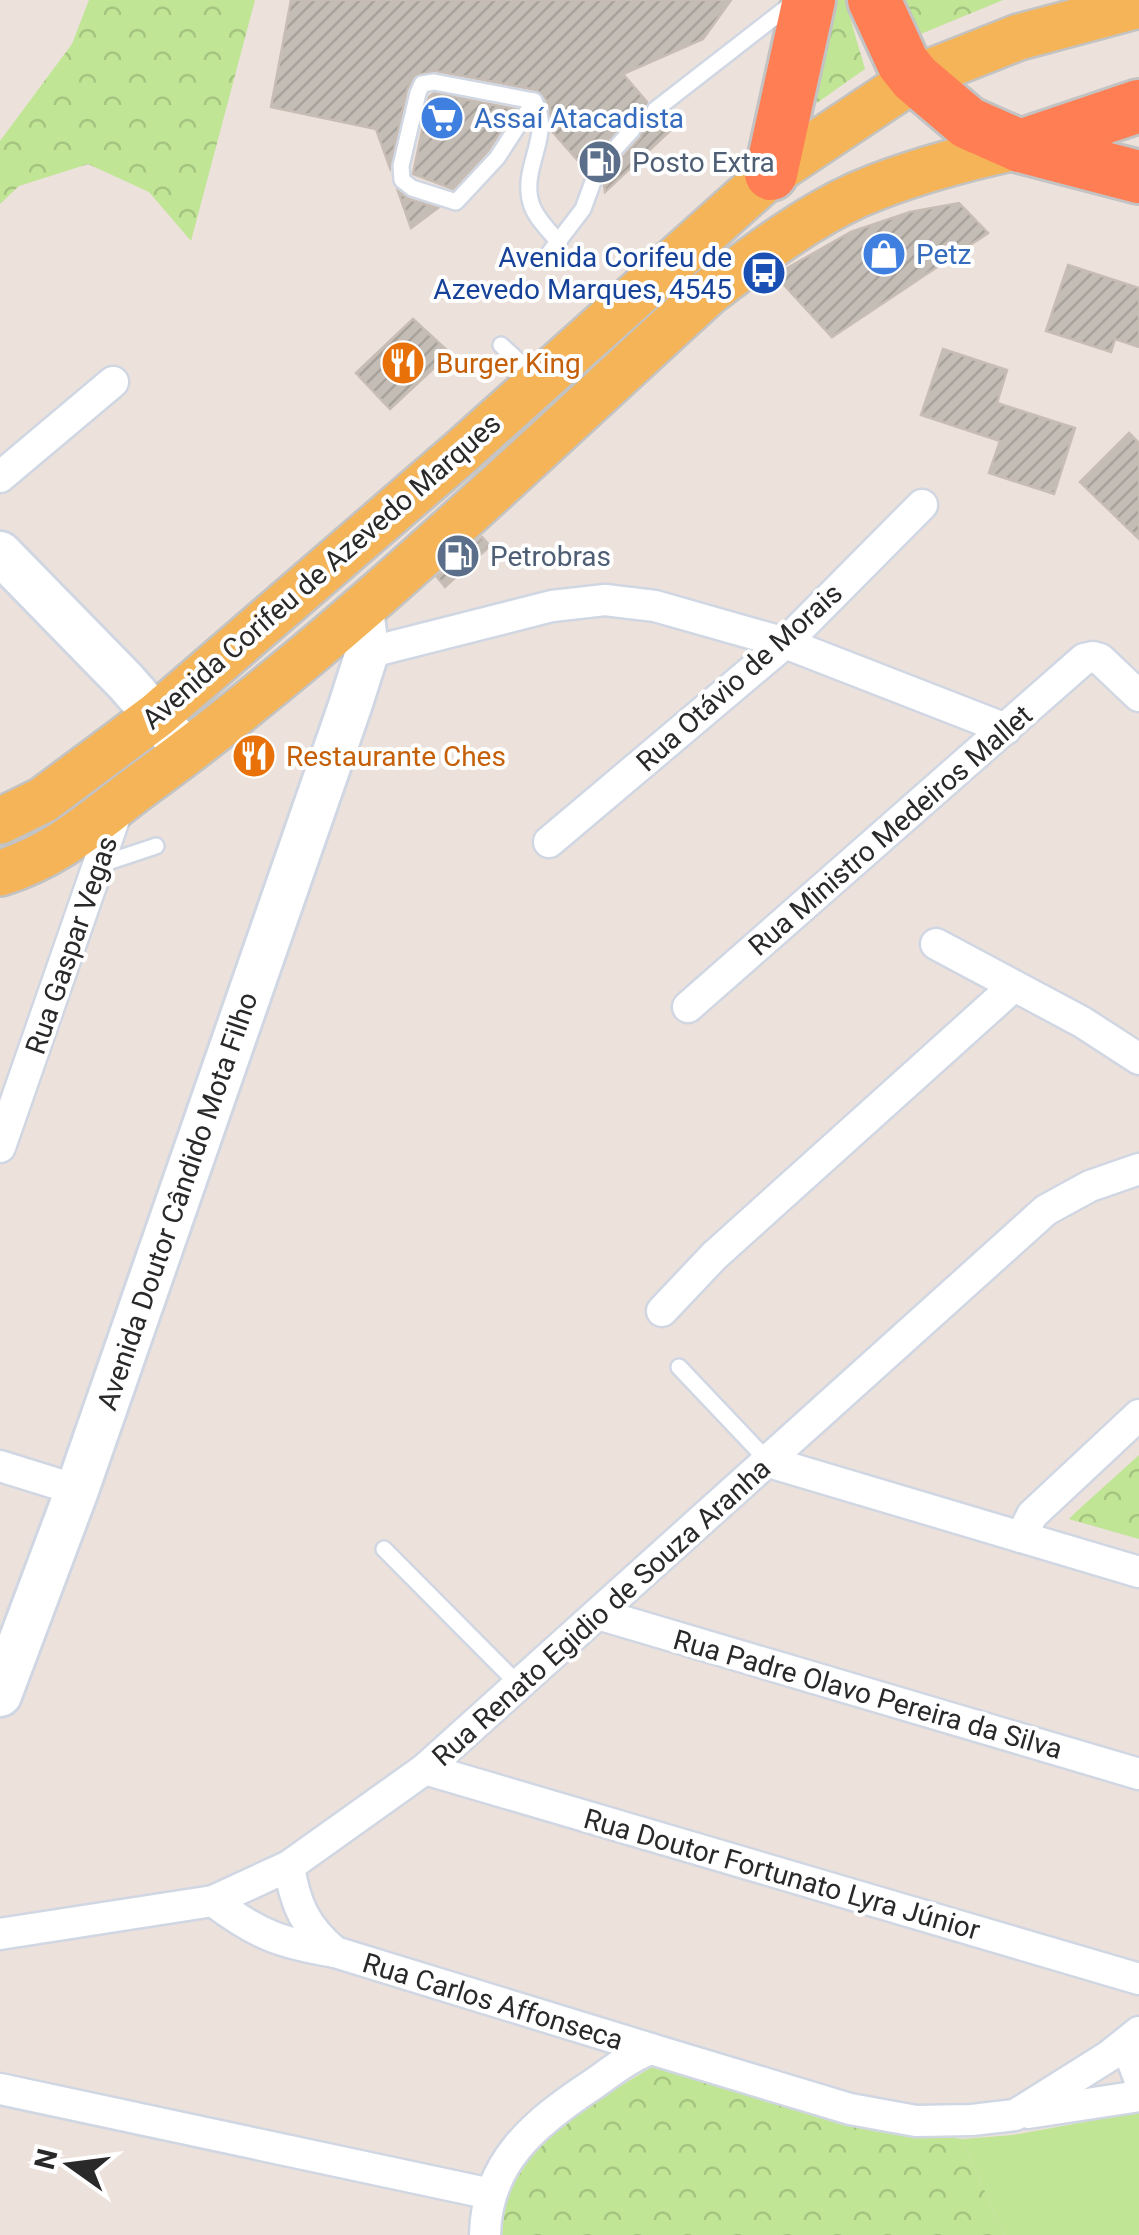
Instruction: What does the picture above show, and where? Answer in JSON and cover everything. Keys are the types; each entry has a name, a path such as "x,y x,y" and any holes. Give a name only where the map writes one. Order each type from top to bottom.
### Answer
{"highway":[{"path":"771,174 809,0"},
{"path":"874,0 915,78 968,123 1020,146 1139,176"},
{"name":"Avenida Corifeu de Azevedo Marques","path":"1020,146 1131,106"}],"main road":[{"name":"Avenida Corifeu de Azevedo Marques","path":"0,821 44,800 157,715 771,174 915,78 1019,37 1139,5"},
{"name":"Avenida Corifeu de Azevedo Marques","path":"0,873 59,849 353,631 709,292 766,250 855,196 949,161 1020,146"},
{"path":"0,553 157,715 186,752"},
{"path":"324,571 353,631"},
{"name":"Avenida Doutor Cândido Mota Filho","path":"0,1695 11,1634 77,1490 350,706 332,658 353,631"}],"street":[{"path":"0,477 112,382"},
{"name":"Rua Otávio de Morais","path":"549,842 785,644 922,505"},
{"path":"353,631 604,600 655,606 785,644 1006,730"},
{"name":"Rua Ministro Medeiros Mallet","path":"688,1007 1084,659 1094,657 1139,696"},
{"name":"Rua Gaspar Vegas","path":"0,1147 121,800"},
{"path":"936,944 1139,1058"},
{"path":"662,1312 714,1256 1014,986"},
{"name":"Rua Renato Egidio de Souza Aranha","path":"0,1934 213,1902 290,1866 425,1769 1046,1210 1090,1186 1139,1169"},
{"path":"1021,1536 1032,1514 1139,1415"},
{"path":"769,1462 1139,1572"},
{"path":"0,1466 77,1490"},
{"name":"Rua Padre Olavo Pereira da Silva","path":"598,1614 1139,1774"},
{"name":"Rua Doutor Fortunato Lyra Júnior","path":"425,1769 1139,1979"},
{"name":"Rua Carlos Affonseca","path":"290,1866 299,1911 313,1934 335,1952"},
{"name":"Rua Carlos Affonseca","path":"213,1902 258,1933 285,1944 335,1952 651,2049"},
{"path":"1016,2115 1127,2042"},
{"path":"1127,2042 1109,2075 1132,2091"},
{"path":"484,2235 491,2194 504,2162 522,2138 548,2114 651,2049 850,2109 916,2121 1016,2115 1132,2091"},
{"path":"0,2088 491,2194"}],"lane":[{"path":"655,110 797,0"},
{"path":"434,82 534,101 496,158 456,202 412,188 402,180 407,135 422,84 434,82"},
{"path":"534,101 542,128 532,169 530,202 559,243"},
{"path":"612,152 632,130"},
{"path":"544,260 583,209 594,180"},
{"path":"501,345 540,381"},
{"path":"99,865 156,846"},
{"path":"680,1367 769,1462"},
{"path":"384,1549 519,1685"}],"green space":[{"path":"89,0 255,0 191,241 149,192 88,164 19,186 0,204 0,141 72,44"},
{"path":"819,0 845,0 865,69 804,112"},
{"path":"889,0 1003,0 911,38"},
{"path":"1139,1455 1139,1539 1069,1519 1076,1512"},
{"path":"659,2062 843,2122 962,2139 1004,2235 494,2235 510,2182 543,2140"},
{"path":"1139,2112 1139,2235 1004,2235 962,2139 1013,2135"}],"building":[{"name":"Assaí Atacadista","path":"291,0 731,0 703,39 623,74 647,102 647,118 662,119 672,129 605,192 602,171 587,171 551,130 550,109 536,90 436,71 416,75 407,90 390,168 376,129 271,107","holes":["630,119 642,126 641,137 620,160 605,161 601,154 603,145"]},
{"path":"434,93 515,109 488,151 453,189 413,174 429,97"},
{"path":"398,191 409,199 438,208 411,228"},
{"name":"Petz","path":"959,203 988,233 832,337 775,275 851,232 910,212"},
{"path":"1068,265 1139,288 1139,347 1115,339 1111,352 1046,331"},
{"name":"Burger King","path":"413,319 450,353 390,409 356,373"},
{"path":"943,349 1007,370 997,403 1075,428 1054,494 989,473 1000,441 921,415"},
{"path":"1129,433 1139,443 1139,539 1080,482"},
{"path":"482,537 490,546 445,587 437,577"}],"place":[{"name":"Assaí Atacadista","path":"442,118"},
{"name":"Posto Extra","path":"600,162"},
{"name":"Petz","path":"884,254"},
{"name":"Avenida Corifeu de Azevedo Marques, 4545","path":"764,273"},
{"name":"Burger King","path":"403,363"},
{"name":"Petrobras","path":"458,556"},
{"name":"Restaurante Ches","path":"254,756"}]}
